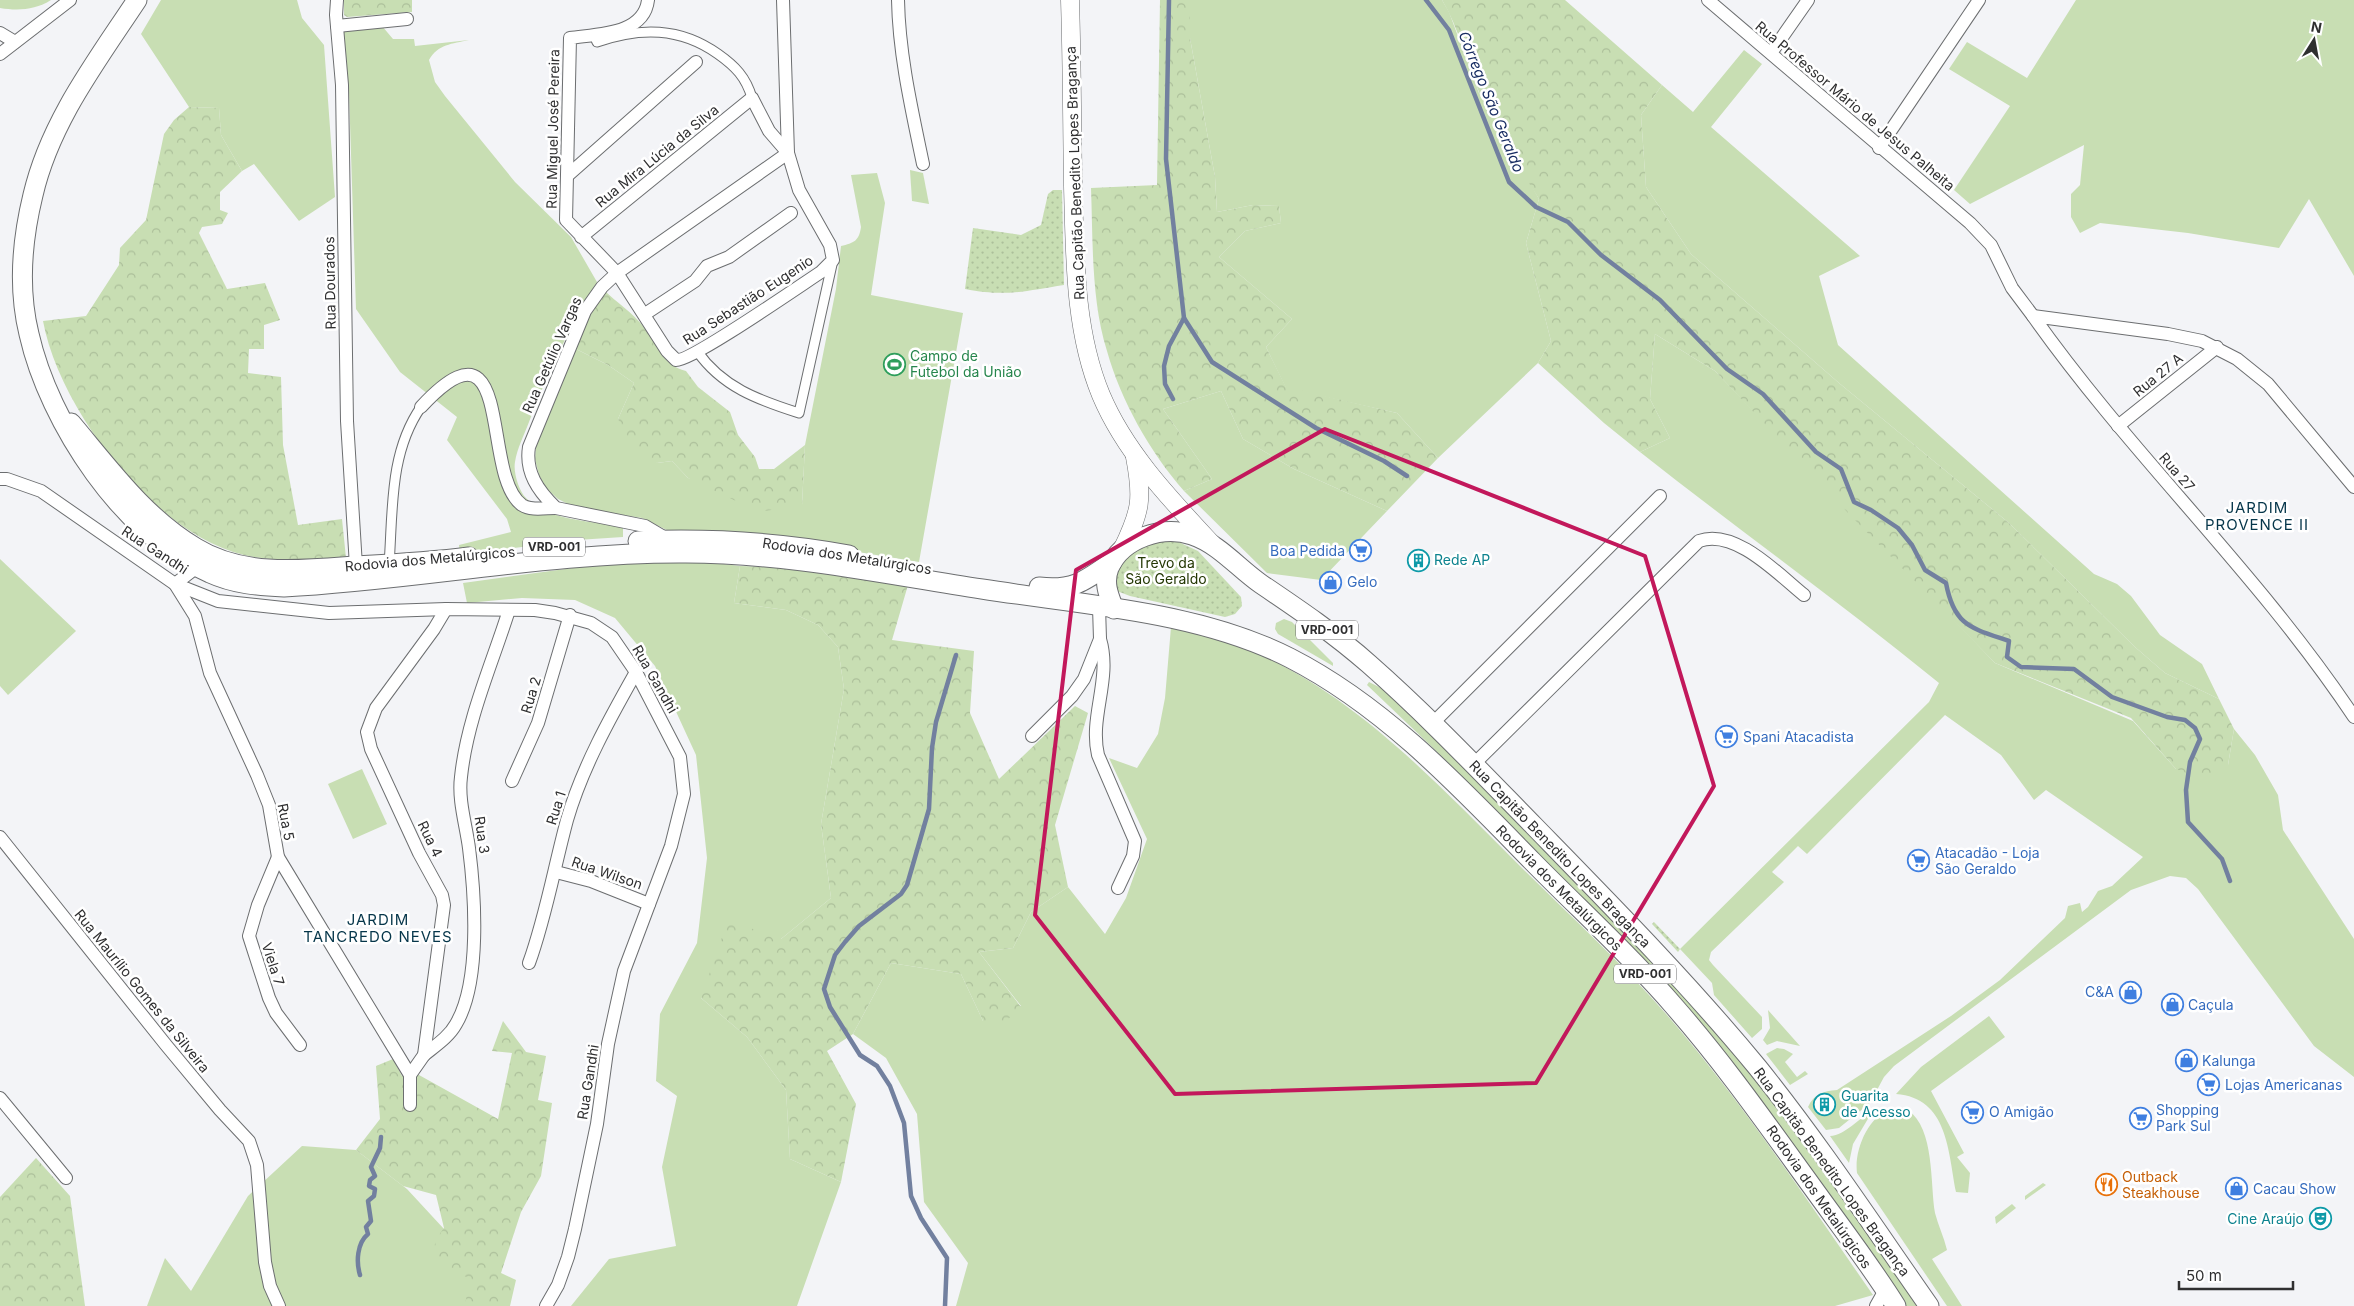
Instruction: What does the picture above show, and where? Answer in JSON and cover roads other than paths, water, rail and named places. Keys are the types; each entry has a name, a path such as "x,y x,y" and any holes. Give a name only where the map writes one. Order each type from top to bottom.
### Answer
{"main road":[{"name":"Rodovia dos Metalúrgicos","path":"137,0 59,121 46,150 33,195 24,240 23,281 25,308 33,350 52,401 78,451 110,491 145,529 197,567 242,583 284,587 443,573 589,556 721,554 811,562 1184,621 1237,635 1290,658 1342,690 1399,733 1450,779 1672,1004 1745,1093 1881,1298 1896,1306"},
{"name":"Rua Capitão Benedito Lopes Bragança","path":"1070,0 1074,230 1082,331 1101,395 1134,454 1175,504 1214,546 1252,578 1342,641 1433,723 1674,971 1791,1111 1929,1306"},
{"name":"Rodovia dos Metalúrgicos","path":"52,401 140,504 197,549 216,558 256,568 306,569 389,565 588,544 669,540 727,540 811,548 1051,588 1077,586 1117,556"},
{"name":"Rua Capitão Benedito Lopes Bragança","path":"1117,556 1135,525 1140,504 1139,477 1134,454"},
{"name":"Rua Capitão Benedito Lopes Bragança","path":"1117,556 1151,533 1162,531 1182,532 1214,546"},
{"path":"1107,608 1108,570 1117,556"}],"street":[{"path":"0,54 70,0"},
{"name":"Rua Dourados","path":"337,0 337,26 342,85 347,421 356,566"},
{"path":"648,0 642,17 621,29 594,35 597,42 624,35 656,33 678,34 696,40 738,70 748,85 752,98 769,130 788,153"},
{"path":"697,351 709,368 734,388 750,396 799,413 833,260 830,245 799,190 788,153 783,0"},
{"path":"898,0 899,21 910,94 923,164"},
{"name":"Rua Professor Mário de Jesus Palheita","path":"1708,0 1879,148 1960,214"},
{"path":"1770,53 1808,0"},
{"path":"1879,148 1979,0"},
{"path":"337,26 407,19"},
{"path":"0,33 16,42"},
{"name":"Rua Miguel José Pereira","path":"581,237 566,220 570,38 594,35"},
{"path":"567,176 696,62"},
{"name":"Rua Mira Lúcia da Silva","path":"581,237 752,98"},
{"name":"Rua Getúlio Vargas","path":"556,508 538,489 527,457 529,447 586,311 602,287 617,273 788,153"},
{"path":"581,237 617,273 645,314 695,281 707,266 729,257 791,213"},
{"name":"Rua 27","path":"1960,214 1991,245 2012,288 2079,380 2284,624 2354,717"},
{"name":"Rua Sebastião Eugenio","path":"645,314 667,351 676,360 684,359 821,272 833,260"},
{"path":"2033,316 2168,334 2202,341 2217,347 2244,364 2268,384 2354,487"},
{"name":"Rua 27 A","path":"2118,426 2217,347"},
{"path":"389,565 398,457 407,429 421,406 437,389 453,378 470,376 483,382 490,396 502,467 512,493 523,505 530,508 556,508 645,526 669,540"},
{"name":"Rua Gandhi","path":"0,479 15,481 41,492 176,584 218,601 291,610 376,613 446,609 535,610 570,615 591,623 612,637 636,672 680,757 684,778 684,794 677,827 624,971 608,1044 597,1124 568,1257 558,1285 546,1306"},
{"path":"1433,723 1660,496"},
{"path":"1473,764 1700,541 1720,538 1736,544 1762,561 1804,595"},
{"path":"176,584 197,567"},
{"name":"Rua 5","path":"176,584 195,616 210,673 257,775 269,806 278,857 410,1075"},
{"path":"1032,736 1078,688 1100,639 1107,608"},
{"name":"Rua 4","path":"410,1075 424,1055 443,918 442,894 419,853 371,749 366,732 376,708 434,629 446,609"},
{"name":"Rua 3","path":"424,1055 449,1034 457,1023 466,997 475,915 460,780 467,742 509,610"},
{"name":"Rua 2","path":"512,781 538,723 570,615"},
{"path":"1100,639 1104,652 1104,677 1095,743 1098,755 1136,841 1133,856 1118,888"},
{"name":"Rua 1","path":"529,963 543,923 567,818 608,724 636,672"},
{"name":"Rua Maurílio Gomes da Silveira","path":"0,836 166,1045 220,1110 249,1141 257,1165 264,1262 270,1286 279,1306"},
{"name":"Viela 7","path":"278,857 258,905 249,936 269,998 276,1013 300,1045"},
{"name":"Rua Wilson","path":"556,872 591,880 650,904"},
{"path":"410,1075 410,1106"},
{"path":"0,1098 66,1178"}],"waterway":[{"path":"1169,0 1166,159 1184,318 1169,346 1164,366 1165,384 1173,399"},
{"name":"Córrego São Geraldo","path":"1426,0 1449,30 1509,182 1536,207 1568,222 1601,255 1660,300 1727,369 1763,394 1816,452 1841,469 1854,502 1871,510 1898,528 1912,545 1925,570 1946,583 1949,597 1959,617 1974,628 2009,641 2007,657 2021,667 2074,669 2112,697 2167,717 2185,720 2195,728 2200,739 2190,762 2186,790 2188,822 2222,859 2230,881"},
{"path":"1184,318 1212,362 1316,428 1384,461 1407,476"},
{"path":"945,1306 947,1258 921,1218 911,1196 904,1123 890,1086 877,1066 860,1055 830,1007 824,989 835,955 845,942 859,926 901,894 907,885 929,809 932,748 936,722 956,655"},
{"path":"360,1275 358,1253 364,1238 368,1234 366,1227 371,1221 368,1201 374,1196 375,1189 369,1186 370,1180 375,1176 371,1167 380,1148 381,1137"}],"place":[{"name":"Campo de Futebol da União","path":"894,364"},
{"name":"Boa Pedida","path":"1361,551"},
{"name":"Rede AP","path":"1418,560"},
{"name":"Gelo","path":"1331,582"},
{"name":"Spani Atacadista","path":"1727,737"},
{"name":"Atacadão - Loja São Geraldo","path":"1919,861"},
{"name":"C&A","path":"2130,992"},
{"name":"Caçula","path":"2172,1005"},
{"name":"Kalunga","path":"2186,1061"},
{"name":"Lojas Americanas","path":"2209,1085"},
{"name":"Guarita de Acesso","path":"1825,1104"},
{"name":"O Amigão","path":"1973,1112"},
{"name":"Shopping Park Sul","path":"2140,1118"},
{"name":"Outback Steakhouse","path":"2106,1185"},
{"name":"Cacau Show","path":"2237,1189"},
{"name":"Cine Araújo","path":"2320,1219"}],"district":[{"name":"JARDIM PROVENCE II","path":"2257,516"},
{"name":"JARDIM TANCREDO NEVES","path":"378,928"}],"park label":[{"name":"Trevo da São Geraldo","path":"1166,572"}]}
